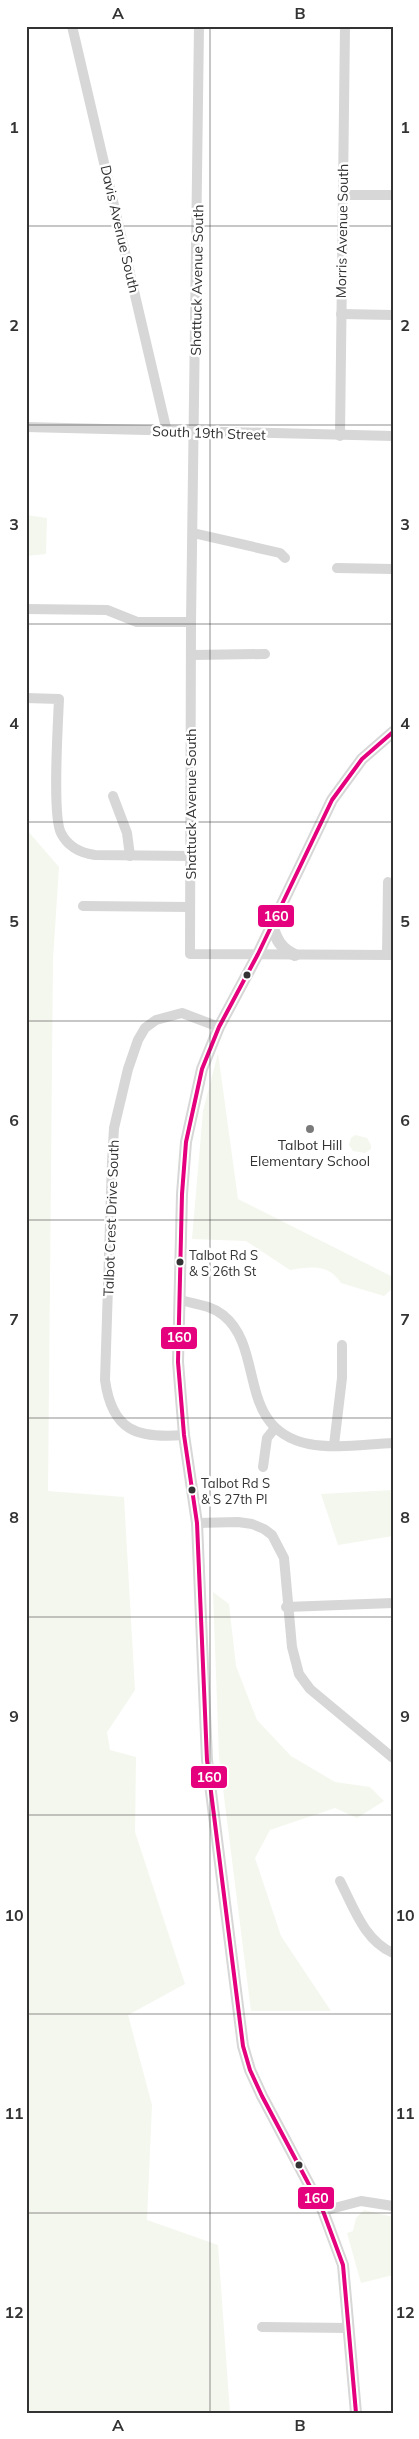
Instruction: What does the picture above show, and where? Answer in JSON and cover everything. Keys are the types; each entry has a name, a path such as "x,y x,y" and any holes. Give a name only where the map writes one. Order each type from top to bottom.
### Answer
{"street":[{"name":"Davis Avenue South","path":"72,26 167,432"},
{"name":"Shattuck Avenue South","path":"199,26 196,432 191,622 190,954 258,954"},
{"name":"Morris Avenue South","path":"340,436 345,26"},
{"path":"342,195 393,195"},
{"path":"340,314 393,315"},
{"name":"South 19th Street","path":"26,427 167,432 393,436"},
{"path":"193,533 280,554 285,558"},
{"path":"337,568 393,570"},
{"path":"26,608 107,610 137,622 191,622"},
{"path":"192,655 265,654"},
{"path":"26,698 59,699 57,823 61,834 73,848 90,854 191,856"},
{"path":"356,2413 343,2265 323,2211 262,2096 243,2046 207,1760 198,1524 184,1435 178,1362 182,1194 186,1142 202,1069 219,1027 258,954 332,800 345,779 362,759 393,732"},
{"path":"112,796 127,833 130,856"},
{"path":"258,954 390,955 388,882"},
{"path":"83,906 190,907"},
{"path":"272,924 277,940 286,951 295,954"},
{"name":"Talbot Crest Drive South","path":"184,1435 144,1436 129,1430 118,1420 107,1394 105,1370 114,1128 128,1069 138,1040 145,1028 162,1017 182,1012 219,1027"},
{"path":"180,1300 211,1307 224,1316 234,1328 247,1356 257,1398 275,1428 290,1437 309,1444 393,1443"},
{"path":"334,1445 342,1378 342,1345"},
{"path":"263,1467 267,1438 275,1428"},
{"path":"198,1524 238,1522 252,1524 272,1535 284,1558 286,1607 292,1647 300,1674 310,1689 393,1758"},
{"path":"286,1607 393,1603"},
{"path":"340,1881 368,1934 376,1943 393,1953"},
{"path":"323,2211 361,2201 393,2206"},
{"path":"262,2327 349,2328"}],"shaded area":[{"path":"26,515 47,518 46,554 26,556"},
{"path":"26,829 59,867 53,959 48,1491 124,1497 135,1690 107,1732 110,1750 136,1757 135,1832 185,1984 128,2015 152,2105 147,2220 218,2245 230,2413 26,2413"},
{"path":"218,1053 238,1199 393,1277 393,1288 384,1296 341,1283 324,1269 290,1270 246,1241 192,1239 203,1111"},
{"path":"355,1135 367,1138 371,1149 365,1153 353,1151 349,1145 351,1138"},
{"path":"393,1490 393,1536 338,1545 321,1494"},
{"path":"213,1592 229,1604 236,1666 257,1720 291,1756 335,1782 370,1787 384,1801 357,1818 335,1808 270,1830 255,1858 281,1936 331,2011 251,2011 219,1757"},
{"path":"364,2210 393,2217 393,2275 361,2283 347,2233 353,2231 356,2218"}],"transit line":[{"name":"160","path":"356,2413 343,2265 323,2211 262,2096 250,2070 243,2046 207,1760 197,1523 184,1435 178,1362 182,1194 186,1142 202,1069 219,1027 258,954 332,800 362,759 393,732"}],"place":[{"name":"Talbot Hill Elementary School","path":"310,1129"},
{"name":"Talbot Rd S & S 26th St","path":"180,1262"},
{"name":"Talbot Rd S & S 27th Pl","path":"192,1490"}]}
